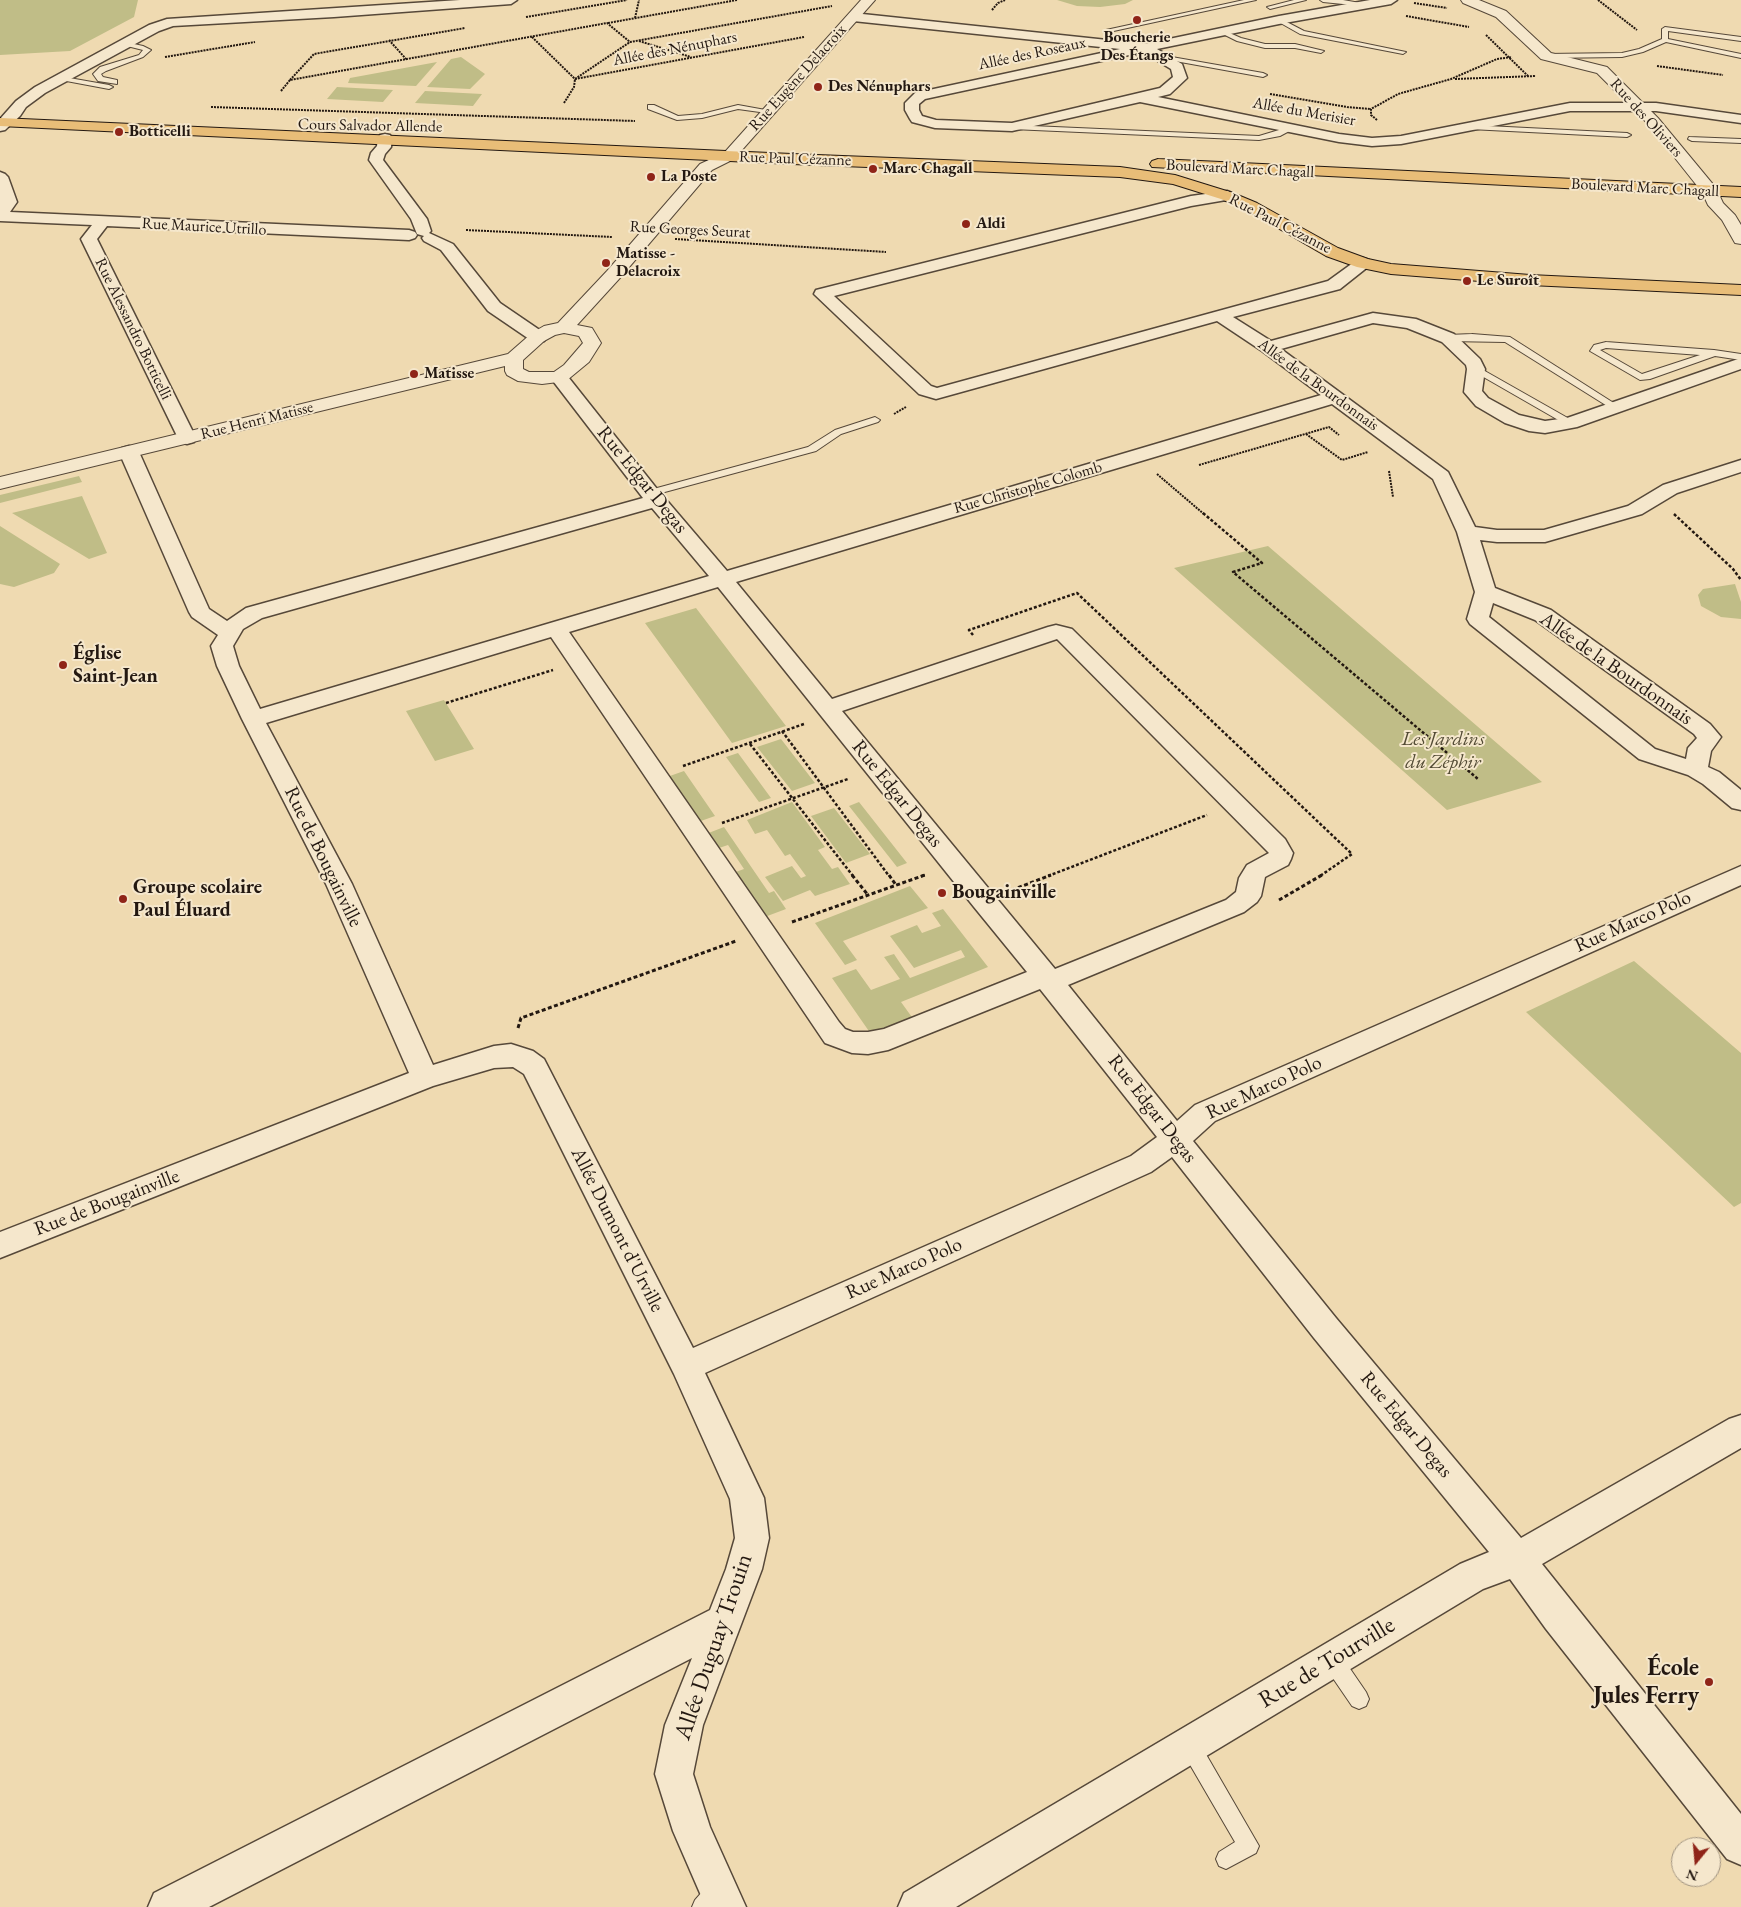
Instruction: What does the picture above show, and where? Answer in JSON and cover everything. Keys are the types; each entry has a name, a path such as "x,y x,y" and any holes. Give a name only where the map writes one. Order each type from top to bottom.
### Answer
{"main road":[{"name":"Cours Salvador Allende","path":"4,119 452,128"},
{"name":"Cours Salvador Allende","path":"4,119 385,138 734,149"},
{"path":"615,136 734,149"},
{"name":"Boulevard Marc Chagall","path":"734,149 1741,192"},
{"name":"Rue Paul Cézanne","path":"734,149 1120,172 1175,180 1227,196 1251,206 1332,252 1363,263 1418,273 1741,290"},
{"path":"1263,184 1300,172"},
{"path":"1227,196 1245,190"}],"street":[{"path":"4,119 33,95 62,78 154,28 172,22 289,10 334,13 511,0"},
{"name":"Allée des Roseaux","path":"944,90 1279,20 1391,0"},
{"path":"1395,0 1404,0"},
{"name":"Rue des Oliviers","path":"1463,1 1501,14 1546,56 1602,70 1653,121 1710,191 1716,205 1729,218 1741,239"},
{"path":"860,9 1145,48 1166,58 1177,67 1180,78 1165,91 1140,98"},
{"name":"Rue Eugène Delacroix","path":"564,328 647,237 706,167 734,149 860,9"},
{"name":"Allée du Merisier","path":"944,90 920,96 912,103 912,110 917,119 935,124 1012,127 1140,98 1339,138 1372,142 1411,138 1570,107 1637,106 1741,119"},
{"path":"385,138 384,147 378,153 376,160 419,220 421,233 447,247 494,307 538,336"},
{"name":"Rue Eugène Delacroix","path":"721,178 734,164 734,149"},
{"path":"0,177 9,202 0,215"},
{"path":"1227,196 1191,201 822,294 925,390 936,394 1178,325 1334,285 1363,263"},
{"name":"Rue Maurice Utrillo","path":"0,215 102,222 421,233"},
{"name":"Rue Alessandro Botticelli","path":"102,222 89,240 187,438"},
{"name":"Allée de la Bourdonnais","path":"1219,315 1268,347 1441,476 1467,532 1486,592 1478,619 1647,754 1696,770 1711,778 1741,802"},
{"path":"1268,347 1373,318 1410,323 1448,338 1474,363 1476,369 1473,392 1482,402 1494,410 1529,425 1545,427 1570,423 1741,363"},
{"path":"590,327 592,342 577,364 559,377 525,377 514,371 514,358 538,336 550,330 564,328 590,327"},
{"name":"Rue Henri Matisse","path":"0,483 514,358"},
{"name":"Rue Edgar Degas","path":"559,377 653,496 736,595 1176,1139 1325,1328 1516,1559 1741,1845"},
{"name":"Rue Christophe Colomb","path":"253,719 1335,398"},
{"path":"129,452 200,612 230,634 235,625 254,614 653,496"},
{"path":"1467,532 1497,536 1545,536 1635,510 1670,489 1741,466"},
{"name":"Allée de la Bourdonnais","path":"1486,592 1543,615 1702,729 1709,737 1708,742 1700,748 1696,770"},
{"path":"556,628 829,1029 835,1036 852,1042 868,1043 888,1039 1218,914 1235,906 1248,896 1252,878 1256,871 1279,859 1281,853 1276,845 1236,804 1064,634 1056,632 830,711"},
{"name":"Rue de Bougainville","path":"0,1245 426,1078 339,884 253,719 228,666 222,646 230,634"},
{"name":"Rue Marco Polo","path":"686,1366 1141,1164 1176,1139 1205,1113 1741,875"},
{"path":"426,1078 494,1057 511,1055"},
{"name":"Allée Dumont d'Urville","path":"511,1055 523,1059 534,1067 686,1366 747,1498"},
{"name":"Rue de Tourville","path":"918,1907 1189,1744 1333,1661 1472,1576 1516,1559 1741,1430"},
{"name":"Allée Duguay Trouin","path":"715,1901 674,1774 684,1725 744,1569 752,1538 747,1498"},
{"path":"168,1907 722,1623"}],"lane":[{"path":"1109,30 1254,0"},
{"path":"1270,7 1303,0"},
{"path":"1323,0 1358,6"},
{"path":"1279,20 1302,33 1403,52"},
{"path":"1665,40 1665,29 1741,39"},
{"path":"1223,32 1239,40 1266,46 1295,46 1321,51"},
{"path":"1546,56 1622,55 1641,51 1665,40 1741,56"},
{"path":"62,78 113,84 101,79 97,74 103,69 141,56 148,50 125,44"},
{"path":"1166,58 1263,76"},
{"path":"651,107 677,118 689,118 738,107 768,111"},
{"path":"1012,127 1259,138 1276,134 1289,128"},
{"path":"1470,127 1627,135"},
{"path":"1692,139 1741,142"},
{"path":"1448,338 1479,337 1507,339 1616,407"},
{"path":"1714,353 1640,377 1595,351 1597,347 1606,345 1714,353 1741,357"},
{"path":"1476,369 1570,423"},
{"path":"653,496 812,449 838,432 875,420"},
{"path":"1333,1661 1359,1699"},
{"path":"1189,1744 1249,1846 1226,1859"}],"path":[{"path":"523,18 628,0"},
{"path":"635,18 639,0"},
{"path":"290,80 737,0"},
{"path":"1598,0 1640,33 1665,40"},
{"path":"564,103 574,87 575,79 630,42 830,6 860,9"},
{"path":"1358,6 1367,14 1380,16 1401,15 1477,28"},
{"path":"607,24 630,42"},
{"path":"281,90 314,54 466,27"},
{"path":"1487,30 1484,33 1529,76"},
{"name":"Allée des Nénuphars","path":"575,79 839,32"},
{"path":"532,37 575,79"},
{"path":"389,40 406,60"},
{"path":"639,41 692,58"},
{"path":"1264,93 1347,108 1371,109 1398,94 1452,79 1497,59 1514,57"},
{"path":"1653,65 1731,76"},
{"path":"1452,79 1539,76"},
{"path":"211,107 642,122"},
{"path":"1371,109 1371,115 1381,123 1411,138"},
{"name":"Rue Georges Seurat","path":"421,233 647,237 698,242 893,253"},
{"path":"875,420 899,412 925,390"},
{"path":"1200,465 1328,427 1343,438"},
{"path":"1305,434 1342,460 1396,443"},
{"path":"1357,448 1371,458"},
{"path":"1135,456 1262,563 1233,572 1478,779"},
{"path":"1384,468 1390,472 1393,497"},
{"path":"1656,498 1733,569 1741,580"},
{"path":"446,703 580,662"},
{"path":"656,775 750,744 830,711"},
{"path":"782,732 896,885"},
{"path":"750,744 868,895"},
{"path":"695,833 877,769"},
{"path":"983,902 1236,804"},
{"path":"511,1055 521,1018 954,864"}],"green space":[{"path":"0,0 138,0 134,17 70,51 0,55"},
{"path":"1057,0 1133,0 1125,4 1100,7 1077,6"},
{"path":"461,57 485,74 470,89 427,87 451,59"},
{"path":"437,62 416,86 348,83 350,78"},
{"path":"337,87 393,90 383,102 327,99"},
{"path":"425,91 482,94 473,106 415,103"},
{"path":"79,476 82,482 0,503 0,495"},
{"path":"82,496 107,553 89,559 12,513"},
{"path":"0,526 60,564 54,573 14,587 0,584"},
{"name":"Les Jardins du Zéphir","path":"1268,546 1542,782 1447,810 1174,568"},
{"path":"1735,584 1741,602 1741,619 1721,617 1701,606 1698,595 1703,589"},
{"path":"696,608 786,726 732,743 645,623"},
{"path":"444,700 474,749 435,761 406,711"},
{"path":"781,739 815,783 792,791 757,747"},
{"path":"738,753 771,798 759,802 726,757"},
{"path":"684,771 715,816 698,822 667,777"},
{"path":"792,802 825,847 818,850 832,869 838,867 850,884 815,896 810,890 783,901 765,877 792,866 801,878 806,876 790,854 785,856 767,830 755,834 747,820"},
{"path":"859,802 907,863 897,867 849,806"},
{"path":"834,808 870,854 846,863 811,816"},
{"path":"724,827 769,893 774,891 786,909 762,918 733,873 744,869 728,845 716,849 706,834"},
{"path":"910,886 928,908 843,941 857,960 845,965 815,923"},
{"path":"943,909 988,967 901,1002 914,1020 873,1037 832,978 856,969 871,990 900,979 884,957 894,954 910,978 965,957 961,950 914,968 890,936 917,925 922,933 941,926 932,913"},
{"path":"1634,961 1741,1053 1741,1203 1734,1207 1526,1012"}],"place":[{"name":"Boucherie Des Étangs","path":"1137,20"},
{"name":"Des Nénuphars","path":"818,87"},
{"name":"Botticelli","path":"119,132"},
{"name":"Marc Chagall","path":"873,169"},
{"name":"La Poste","path":"651,177"},
{"name":"Aldi","path":"966,224"},
{"name":"Matisse - Delacroix","path":"606,263"},
{"name":"Le Suroît","path":"1467,281"},
{"name":"Matisse","path":"414,374"},
{"name":"Église Saint-Jean","path":"63,665"},
{"name":"Bougainville","path":"942,893"},
{"name":"Groupe scolaire Paul Éluard","path":"123,899"},
{"name":"École Jules Ferry","path":"1709,1682"}]}
